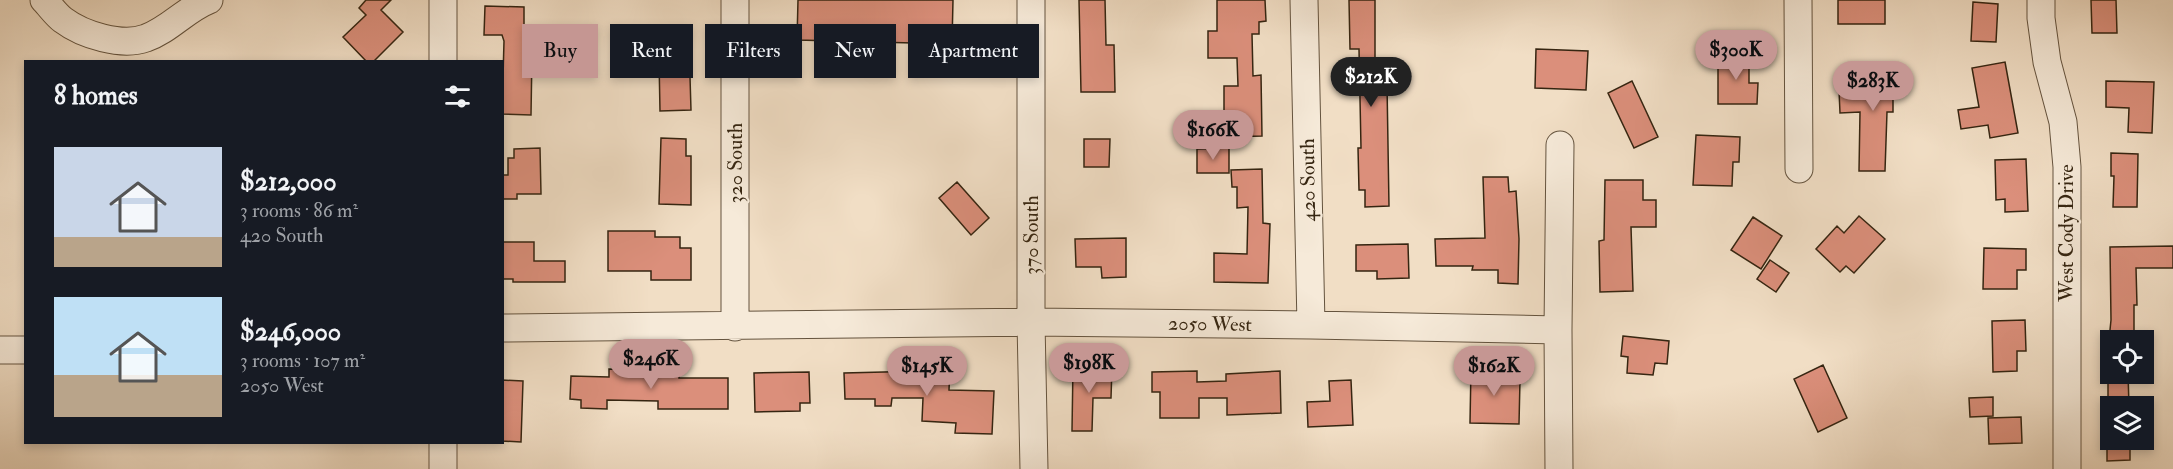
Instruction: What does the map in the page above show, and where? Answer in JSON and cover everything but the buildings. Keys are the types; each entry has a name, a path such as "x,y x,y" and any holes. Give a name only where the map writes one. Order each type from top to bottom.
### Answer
{"street":[{"path":"44,0 62,20 76,28 96,37 122,41 146,38 209,0"},
{"path":"443,0 443,60"},
{"name":"320 South","path":"735,0 735,327"},
{"name":"370 South","path":"1031,0 1031,322 1034,469"},
{"name":"420 South","path":"1304,0 1311,325"},
{"path":"1798,0 1799,169"},
{"name":"West Cody Drive","path":"2041,0 2047,62 2063,122 2067,167 2067,469"},
{"path":"1559,469 1560,146"},
{"name":"2050 West","path":"504,328 1031,322 1558,330"},
{"path":"0,350 24,350"},
{"path":"443,444 443,469"}]}
